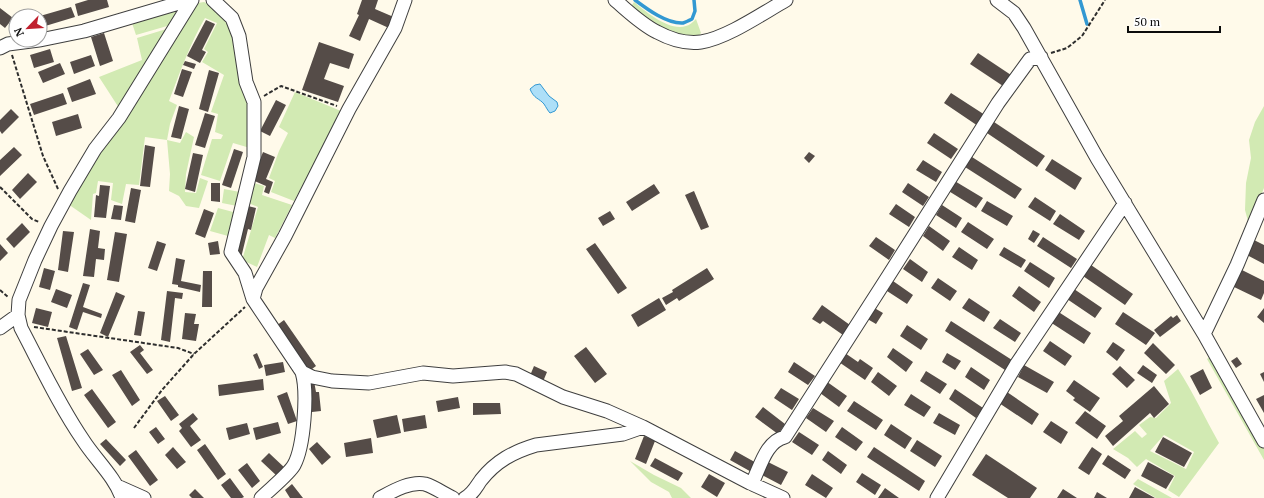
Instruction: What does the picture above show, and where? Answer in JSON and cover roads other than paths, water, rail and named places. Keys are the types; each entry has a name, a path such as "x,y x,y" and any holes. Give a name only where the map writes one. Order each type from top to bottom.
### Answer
{"street":[{"path":"48,38 84,31 189,0"},
{"path":"144,498 120,492 83,440 60,402 21,328 18,315 19,300 35,260 64,203 96,150 119,118 192,0"},
{"path":"213,0 232,18 239,36 246,82 254,102 254,157 231,252 245,273 254,299 302,372 304,379 304,422 300,447 294,466 261,498"},
{"path":"254,299 256,288 286,236 348,109 395,28 405,0"},
{"path":"615,0 642,22 656,31 684,42 701,42 713,39 731,31 786,0"},
{"path":"997,0 1014,13 1041,57 1097,158 1204,334 1264,441"},
{"path":"750,483 754,479 771,445 778,438 785,437 998,103 1030,59 1041,57"},
{"path":"1204,334 1237,265 1264,200"},
{"path":"938,498 1016,366 1125,203"},
{"path":"0,328 18,315"},
{"path":"302,372 312,377 370,384 423,373 453,376 505,372 516,374 563,397 607,411 643,427 750,483 783,498"},
{"path":"465,498 474,492 480,481 492,467 506,457 522,449 536,445 623,434 643,427"},
{"path":"380,498 409,485 425,484 453,498"}],"water":[{"path":"540,84 549,96 557,102 558,106 555,111 550,113 544,104 535,97 530,89 535,85"}],"waterway":[{"path":"635,0 664,19 677,23 683,23 692,19 695,11 694,0"},
{"path":"1080,0 1087,24"}]}
